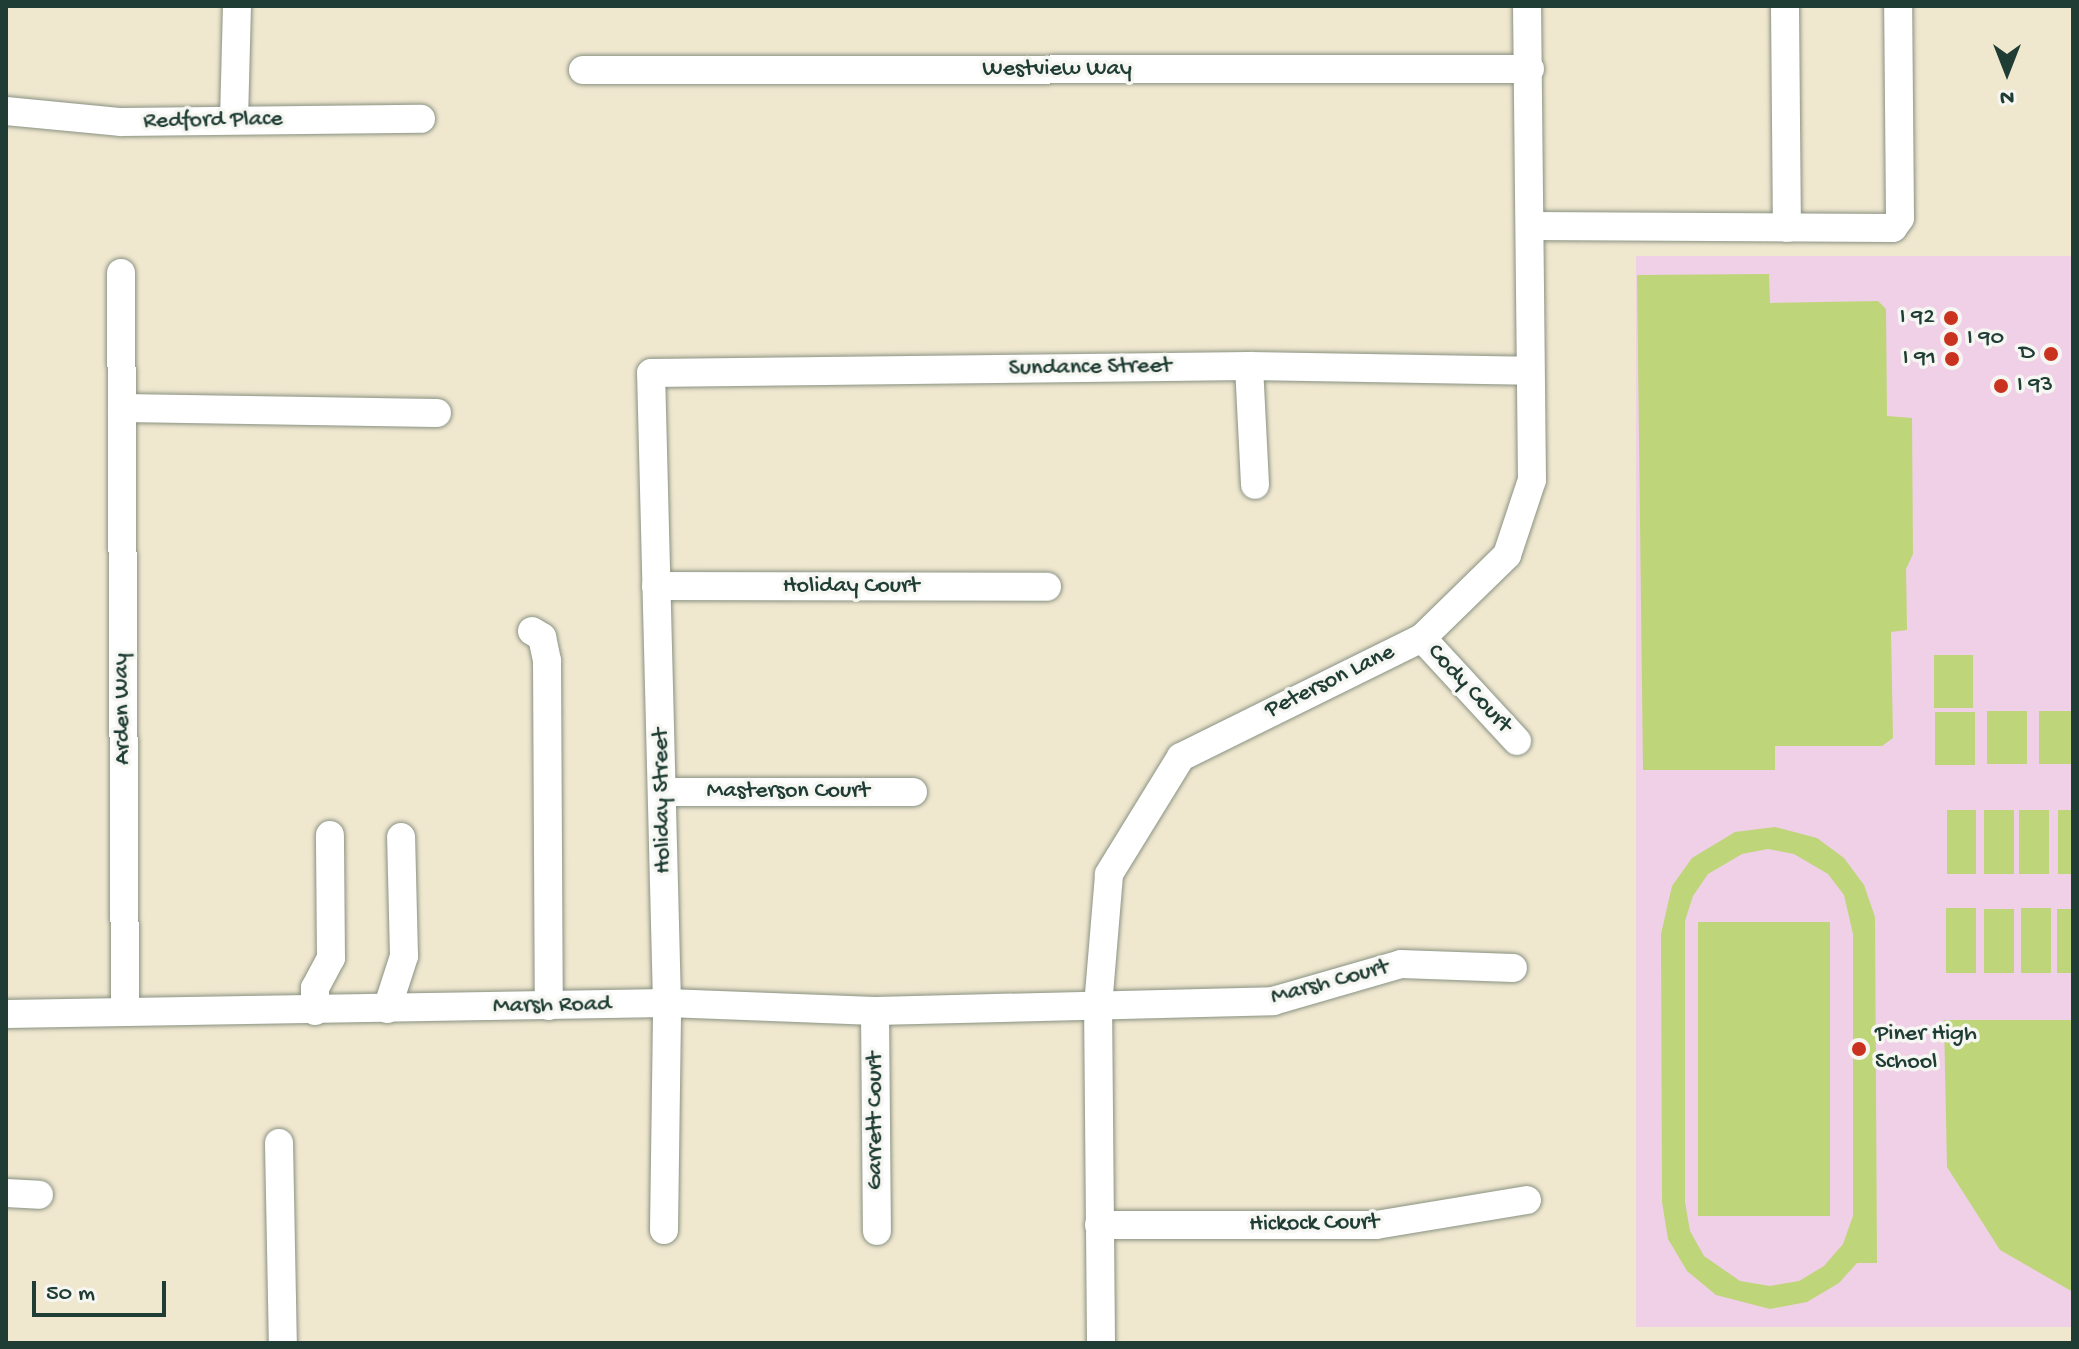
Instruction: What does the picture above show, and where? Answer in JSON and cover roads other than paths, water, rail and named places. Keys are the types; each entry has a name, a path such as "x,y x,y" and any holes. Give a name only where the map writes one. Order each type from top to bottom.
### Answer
{"street":[{"path":"234,120 237,6"},
{"name":"Peterson Lane","path":"1101,1343 1098,1006 1109,874 1181,757 1422,638 1507,555 1532,480 1528,371 1531,226 1527,6"},
{"path":"1785,6 1787,228"},
{"path":"1531,226 1893,228 1899,223 1898,6"},
{"name":"Westview Way","path":"583,70 1530,69"},
{"name":"Redford Place","path":"6,111 121,122 421,119"},
{"name":"Arden Way","path":"121,273 125,1009"},
{"path":"1249,366 1255,485"},
{"name":"Sundance Street","path":"651,373 1249,366 1528,371"},
{"name":"Holiday Street","path":"651,373 667,1003 664,1230"},
{"path":"122,408 437,413"},
{"name":"Holiday Court","path":"656,586 1047,587"},
{"path":"532,631 542,637 547,661 549,1006"},
{"name":"Cody Court","path":"1422,638 1517,741"},
{"name":"Masterson Court","path":"663,792 913,792"},
{"path":"315,1011 315,988 331,958 330,835"},
{"path":"387,1009 404,956 401,837"},
{"name":"Marsh Court","path":"1098,1006 1273,1001 1401,964 1513,968"},
{"name":"Marsh Road","path":"6,1014 125,1009 315,1011 667,1003 875,1011 1098,1006"},
{"name":"Garrett Court","path":"875,1011 877,1231"},
{"path":"279,1143 283,1343"},
{"path":"6,1193 39,1195"},
{"name":"Hickock Court","path":"1099,1225 1376,1225 1527,1200"}],"place":[{"name":"I 92","path":"1951,318"},
{"name":"I 90","path":"1951,339"},
{"name":"D","path":"2051,354"},
{"name":"I 91","path":"1952,359"},
{"name":"I 93","path":"2001,386"},
{"name":"Piner High School","path":"1859,1049"}]}
